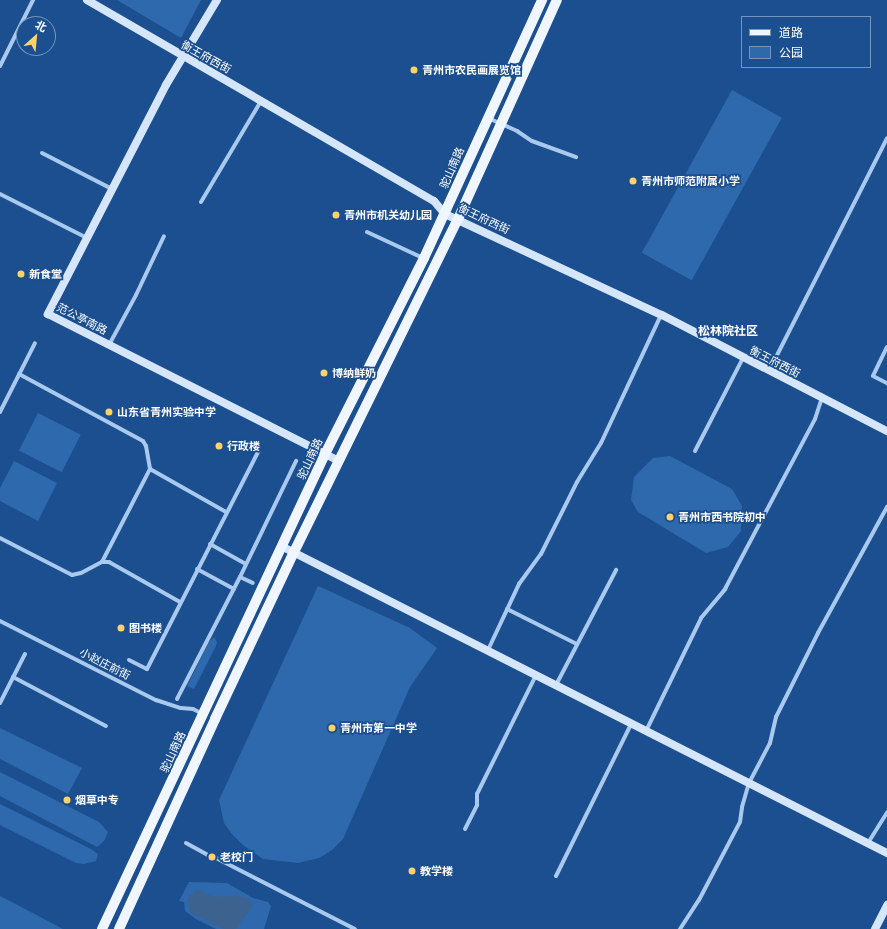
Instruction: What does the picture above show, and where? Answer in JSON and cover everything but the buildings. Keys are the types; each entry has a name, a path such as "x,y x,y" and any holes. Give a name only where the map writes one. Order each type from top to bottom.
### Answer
{"main road":[{"name":"驼山南路","path":"102,929 283,547 325,454 445,214 542,0"},
{"path":"119,929 214,719 338,461 458,219 557,0"}],"street":[{"path":"0,66 33,0"},
{"name":"衡王府西街","path":"87,0 184,58 261,100 434,201 445,214 662,315 887,431"},
{"name":"范公亭南路","path":"217,0 184,58 166,85 48,314 338,461"},
{"path":"201,202 261,100"},
{"path":"488,118 532,141 576,157"},
{"path":"769,371 887,138"},
{"path":"42,153 112,189"},
{"path":"0,194 87,238"},
{"path":"367,232 424,258"},
{"path":"110,345 164,236"},
{"path":"488,650 519,584 541,554 577,482 601,443 662,315"},
{"path":"0,412 1,406 35,343"},
{"path":"887,347 873,376 887,383"},
{"path":"695,451 743,358"},
{"path":"19,374 143,441 146,446 150,469 102,562"},
{"path":"646,731 701,618 725,589 815,419 822,398"},
{"path":"128,660 147,669 258,450"},
{"path":"177,699 240,577 296,461"},
{"path":"150,469 226,512"},
{"path":"680,929 699,900 740,822 742,807 749,783 770,743 776,717 818,633 887,507"},
{"path":"0,538 72,575 81,573 102,562 109,562 180,602"},
{"path":"210,544 246,564"},
{"path":"283,547 887,853"},
{"path":"197,570 234,589"},
{"path":"556,685 616,570"},
{"path":"240,577 253,583"},
{"path":"507,609 578,644"},
{"name":"小赵庄前街","path":"0,621 156,700 181,708 193,709 204,715"},
{"path":"0,703 25,654"},
{"path":"465,829 477,805 477,794 536,675"},
{"path":"13,677 106,726"},
{"path":"556,876 631,723"},
{"path":"868,843 887,813"},
{"path":"186,843 208,855"},
{"path":"216,858 355,929"},
{"path":"875,929 887,905"}],"green space":[{"path":"117,0 201,0 181,38"},
{"path":"732,90 782,118 692,280 642,253"},
{"path":"38,413 81,435 62,472 19,450"},
{"path":"670,456 732,489 742,506 741,531 728,547 706,553 638,512 631,500 634,477 653,458"},
{"path":"14,461 57,483 38,521 0,501 0,488"},
{"path":"318,586 410,628 437,648 410,687 343,839 332,850 319,858 298,863 263,859 243,845 231,833 224,823 219,800"},
{"path":"214,637 217,642 216,646 194,689 187,686 209,642"},
{"path":"0,728 82,768 68,794 0,759"},
{"path":"0,772 99,822 108,832 104,841 97,847 0,796"},
{"path":"0,804 91,849 98,854 96,861 84,864 76,863 0,825"},
{"path":"189,882 227,883 253,898 268,902 271,906 264,929 216,929 196,919 185,911 184,902 179,901"},
{"path":"0,896 8,900 63,929 0,929"}],"shaded area":[{"path":"197,890 212,896 225,897 233,895 248,898 253,905 236,929 223,929 191,913 187,902 191,894"}],"place":[{"name":"青州市农民画展览馆","path":"414,70"},
{"name":"青州市师范附属小学","path":"633,181"},
{"name":"青州市机关幼儿园","path":"336,215"},
{"name":"新食堂","path":"21,274"},
{"name":"博纳鲜奶","path":"324,373"},
{"name":"山东省青州实验中学","path":"109,412"},
{"name":"行政楼","path":"219,446"},
{"name":"青州市西书院初中","path":"670,517"},
{"name":"图书楼","path":"121,628"},
{"name":"青州市第一中学","path":"332,728"},
{"name":"烟草中专","path":"67,800"},
{"name":"老校门","path":"212,857"},
{"name":"教学楼","path":"412,871"}],"district":[{"name":"松林院社区","path":"728,331"}]}
